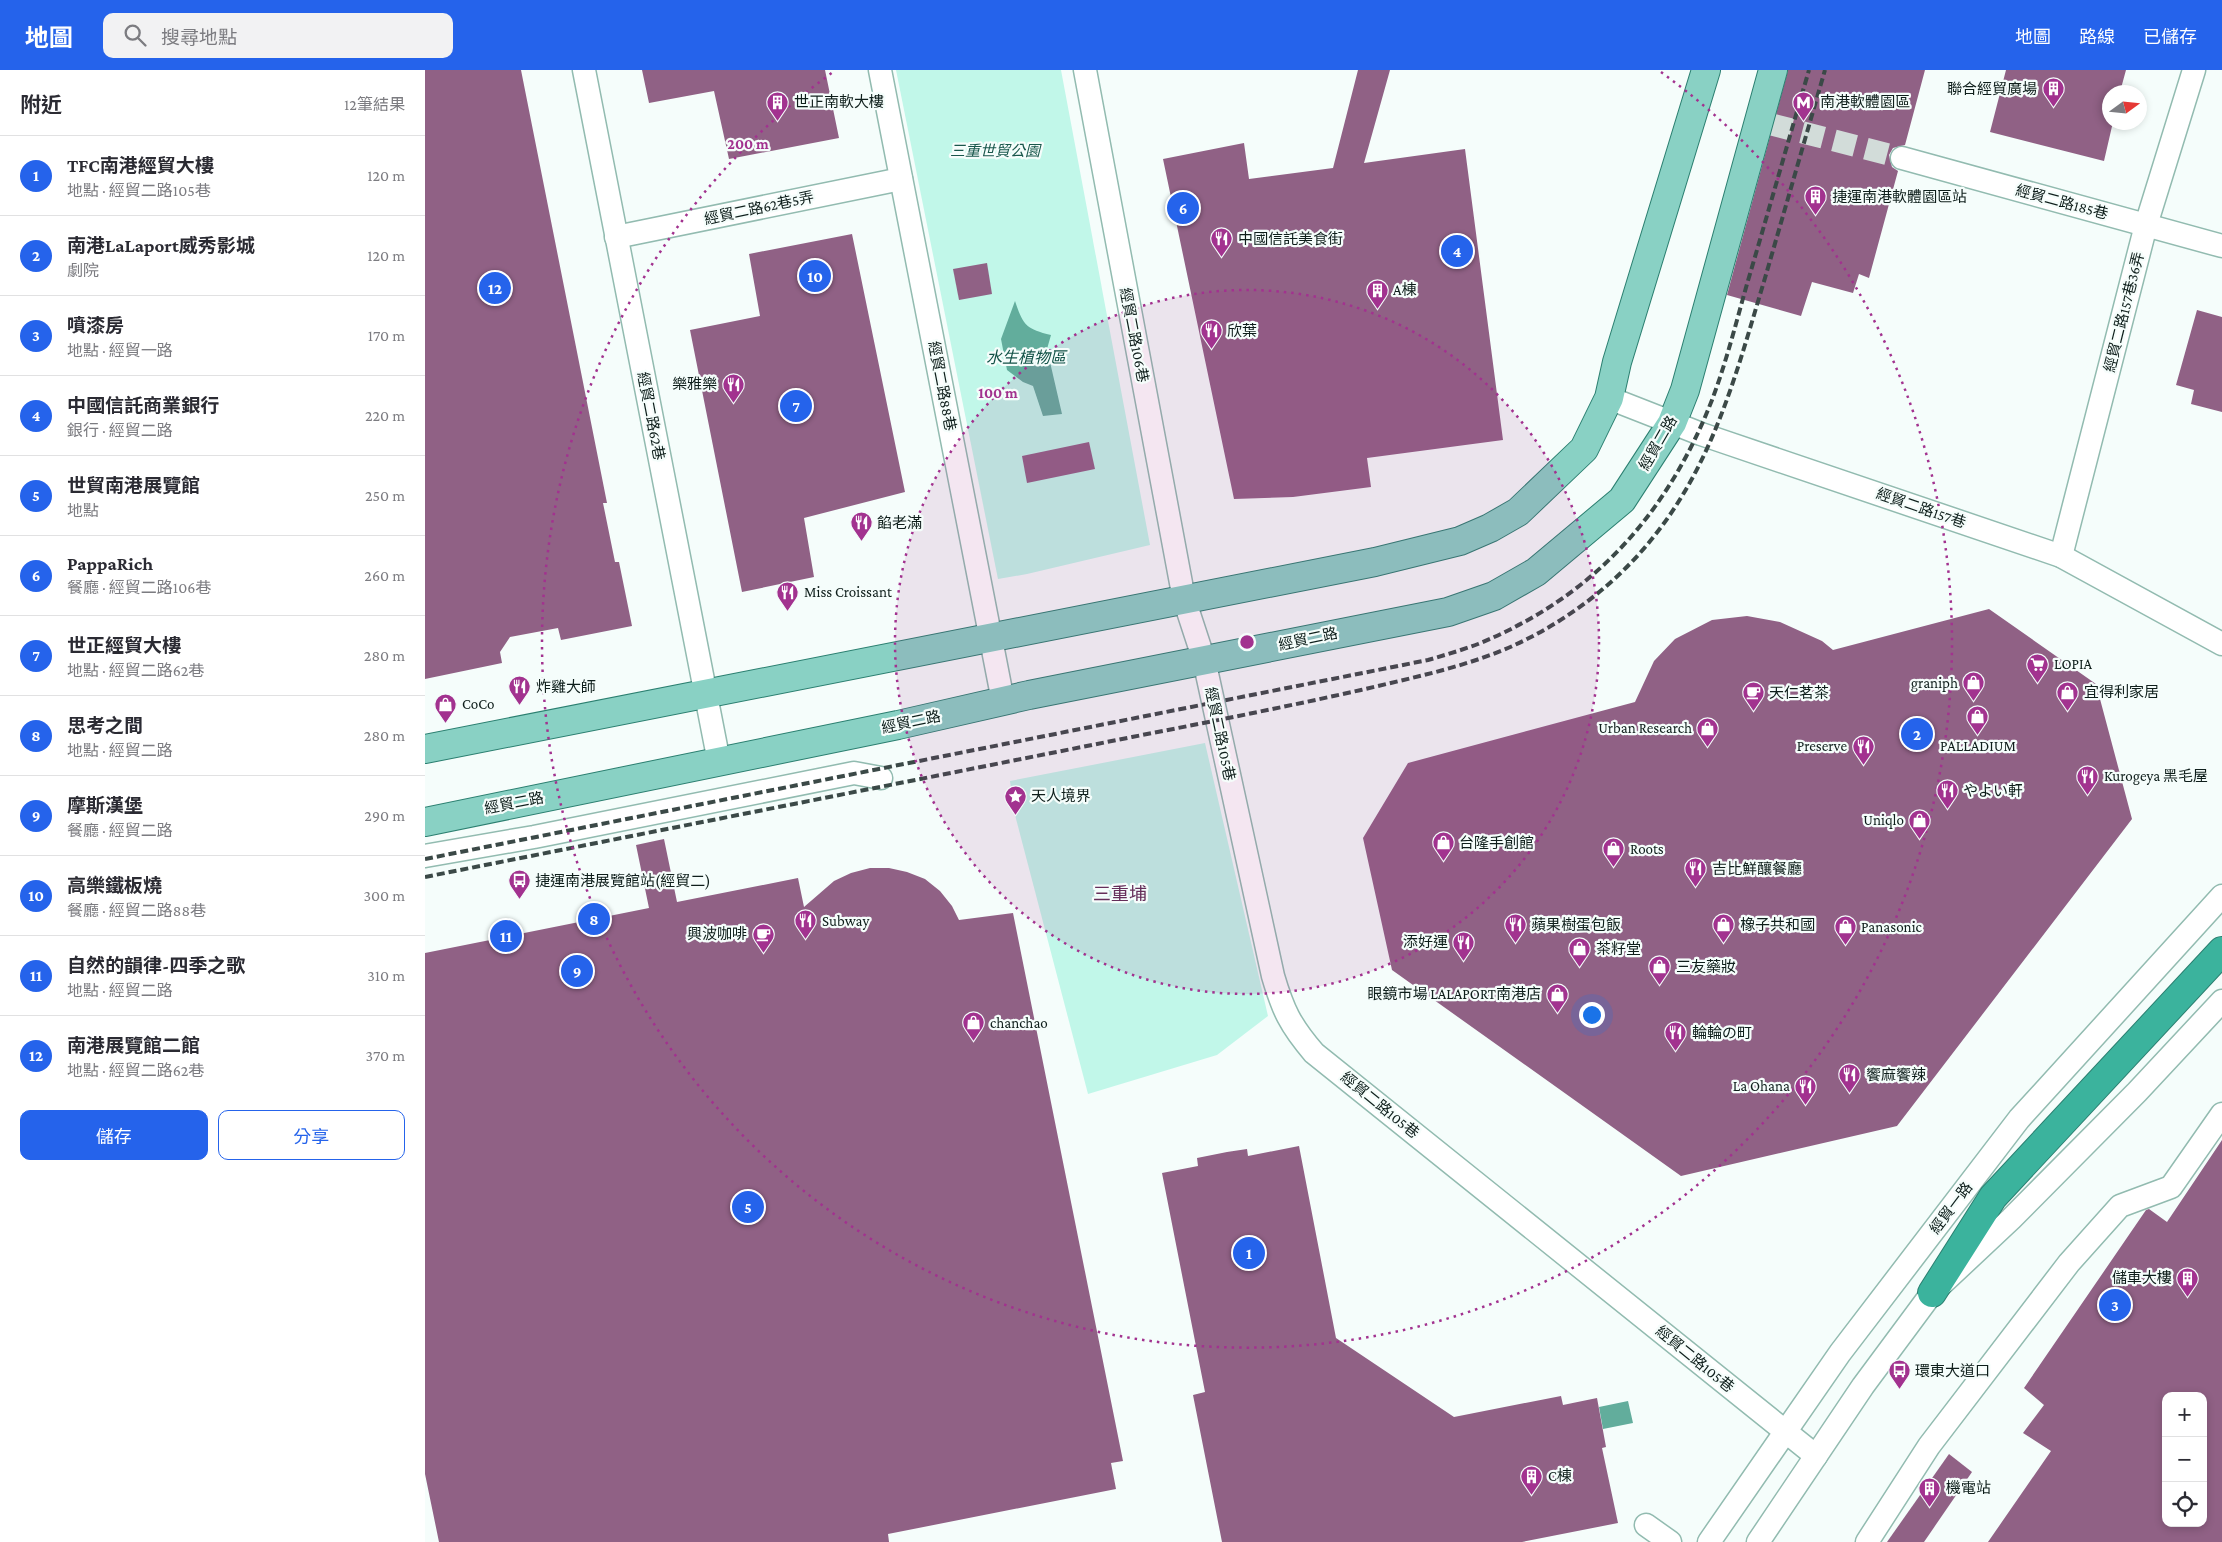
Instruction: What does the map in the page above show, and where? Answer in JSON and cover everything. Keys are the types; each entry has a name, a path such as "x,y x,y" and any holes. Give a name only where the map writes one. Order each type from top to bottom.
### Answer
{"highway":[{"path":"1932,1293 1993,1197 2222,951"}],"main road":[{"path":"425,749 1375,562 1461,541 1491,528 1518,512 1584,449 1609,398 1617,362 1706,70"},
{"name":"經貿二路","path":"425,822 719,762 1003,701 1448,612 1494,596 1536,572 1622,500 1672,423 1685,390 1764,122 1773,70"}],"street":[{"name":"經貿二路62巷","path":"584,70 719,762"},
{"name":"經貿二路88巷","path":"880,70 1003,701"},
{"name":"經貿二路106巷","path":"1085,70 1184,599"},
{"name":"經貿二路157巷36弄","path":"2061,556 2146,225 2194,70"},
{"name":"經貿二路185巷","path":"1902,158 2222,246"},
{"name":"經貿二路62巷5弄","path":"616,237 901,179"},
{"name":"經貿二路157巷","path":"1609,398 1672,423 2061,556 2222,644"},
{"name":"經貿二路105巷","path":"1184,599 1204,660 1273,976 1283,1010 1299,1036 1314,1053 1816,1456"},
{"path":"425,856 534,837 854,773 881,778"},
{"name":"經貿一路","path":"1709,1542 1841,1353 2019,1119 2222,896"},
{"path":"1758,1542 1863,1386 1932,1293 2011,1219 2137,1092 2222,1001"},
{"path":"1867,1542 1929,1446 2069,1264 2120,1206 2171,1187 2222,1114"},
{"path":"1646,1526 1670,1542"}],"green space":[{"name":"三重世貿公園","path":"896,70 1061,70 1150,545 998,579"},
{"path":"1205,743 1268,1016 1217,1055 1088,1094 1015,815 1010,781"}],"water":[{"name":"水生植物區","path":"1015,301 1020,316 1027,325 1036,331 1051,335 1047,349 1062,414 1043,416 1033,386 1023,382 1007,370 1001,339"},
{"path":"1628,1401 1633,1423 1603,1429 1599,1407"}],"building":[{"path":"425,70 521,70 607,503 603,503 615,562 619,562 632,626 561,640 558,628 510,637 500,652 502,663 425,679"},
{"name":"世正南軟大樓","path":"642,70 825,70 839,138 729,159 714,91 649,103"},
{"name":"A棟","path":"1358,70 1390,70 1364,163 1465,149 1503,440 1367,458 1371,487 1293,497 1234,499 1163,159 1244,143 1249,179 1333,168"},
{"name":"捷運南港軟體園區站","path":"1788,70 1925,70 1905,145 1893,148 1889,155 1892,167 1898,171 1869,278 1859,274 1853,293 1812,282 1801,316 1727,295"},
{"name":"聯合經貿廣場","path":"2006,70 2126,70 2122,85 2102,85 2102,130 2111,130 2104,161 1990,132"},
{"path":"852,234 905,492 804,518 814,577 742,592 690,330 760,316 749,254"},
{"path":"987,263 992,294 959,300 953,269"},
{"path":"2197,310 2222,317 2222,412 2191,404 2194,390 2176,385"},
{"path":"1089,442 1095,469 1027,483 1022,456"},
{"path":"1989,609 2096,684 2132,819 1897,1126 1681,1176 1392,970 1363,838 1408,763 1635,702 1654,661 1675,639 1712,620 1747,616 1780,622 1822,641 1833,650"},
{"path":"664,839 677,902 798,878 804,907 834,881 851,873 870,868 889,868 925,879 940,891 952,906 959,920 1013,913 1123,1461 1111,1463 1116,1489 888,1534 889,1542 439,1542 425,1474 425,953 649,908 636,845"},
{"name":"儲車大樓","path":"2222,1140 2222,1542 1988,1542 2051,1451 2023,1433 2044,1405 2024,1388 2146,1210 2149,1209 2167,1222"},
{"path":"1299,1146 1336,1338 1454,1417 1561,1396 1563,1405 1597,1398 1606,1447 1602,1448 1618,1523 1522,1542 1222,1542 1193,1395 1205,1392 1162,1173 1198,1166 1197,1158 1227,1152 1247,1149 1248,1156"},
{"name":"機電站","path":"1949,1454 1972,1472 1924,1542 1887,1542"}],"tunnel":[{"path":"1770,124 1902,158"}],"railway":[{"path":"425,859 1428,660 1478,644 1519,625 1557,602 1591,576 1621,548 1649,515 1673,480 1694,442 1712,400 1726,357 1809,70"},
{"path":"425,877 1361,690 1436,672 1490,655 1508,648 1548,627 1568,615 1604,588 1636,557 1673,510 1707,448 1721,415 1744,347 1825,70"}],"place":[{"name":"聯合經貿廣場","path":"2053,108"},
{"name":"世正南軟大樓","path":"778,121"},
{"name":"南港軟體園區","path":"1804,121"},
{"name":"PappaRich","path":"1183,208"},
{"name":"捷運南港軟體園區站","path":"1816,216"},
{"name":"中國信託商業銀行","path":"1457,251"},
{"name":"中國信託美食街","path":"1222,258"},
{"name":"高樂鐵板燒","path":"815,276"},
{"name":"南港展覽館二館","path":"495,288"},
{"name":"A棟","path":"1377,309"},
{"name":"欣葉","path":"1211,350"},
{"name":"樂雅樂","path":"733,403"},
{"name":"世正經貿大樓","path":"796,406"},
{"name":"餡老滿","path":"861,542"},
{"name":"Miss Croissant","path":"788,611"},
{"name":"LOPIA","path":"2038,683"},
{"name":"graniph","path":"1974,702"},
{"name":"炸雞大師","path":"520,706"},
{"name":"宜得利家居","path":"2068,711"},
{"name":"天仁茗茶","path":"1753,712"},
{"name":"CoCo","path":"446,723"},
{"name":"南港LaLaport威秀影城","path":"1917,734"},
{"name":"PALLADIUM","path":"1978,736"},
{"name":"Urban Research","path":"1708,747"},
{"name":"Preserve","path":"1863,765"},
{"name":"Kurogeya 黑毛屋","path":"2088,795"},
{"name":"やよい軒","path":"1947,810"},
{"name":"天人境界","path":"1015,815"},
{"name":"Uniqlo","path":"1920,839"},
{"name":"台隆手創館","path":"1443,862"},
{"name":"Roots","path":"1614,868"},
{"name":"吉比鮮釀餐廳","path":"1696,888"},
{"name":"捷運南港展覽館站(經貿二)","path":"519,900"},
{"name":"思考之間","path":"594,919"},
{"name":"自然的韻律-四季之歌","path":"506,936"},
{"name":"Subway","path":"806,940"},
{"name":"蘋果樹蛋包飯","path":"1515,944"},
{"name":"橡子共和國","path":"1724,944"},
{"name":"Panasonic","path":"1845,946"},
{"name":"興波咖啡","path":"763,953"},
{"name":"添好運","path":"1464,961"},
{"name":"茶籽堂","path":"1580,968"},
{"name":"摩斯漢堡","path":"577,971"},
{"name":"三友藥妝","path":"1660,986"},
{"name":"眼鏡市場 LALAPORT南港店","path":"1557,1013"},
{"name":"chanchao","path":"974,1042"},
{"name":"輪輪の町","path":"1676,1052"},
{"name":"饗麻饗辣","path":"1850,1094"},
{"name":"La Ohana","path":"1806,1105"},
{"name":"世貿南港展覽館","path":"748,1207"},
{"name":"TFC南港經貿大樓","path":"1249,1253"},
{"name":"儲車大樓","path":"2188,1297"},
{"name":"噴漆房","path":"2115,1305"},
{"name":"環東大道口","path":"1899,1390"},
{"name":"C棟","path":"1532,1495"},
{"name":"機電站","path":"1930,1507"}],"district":[{"name":"三重埔","path":"1120,894"}]}
